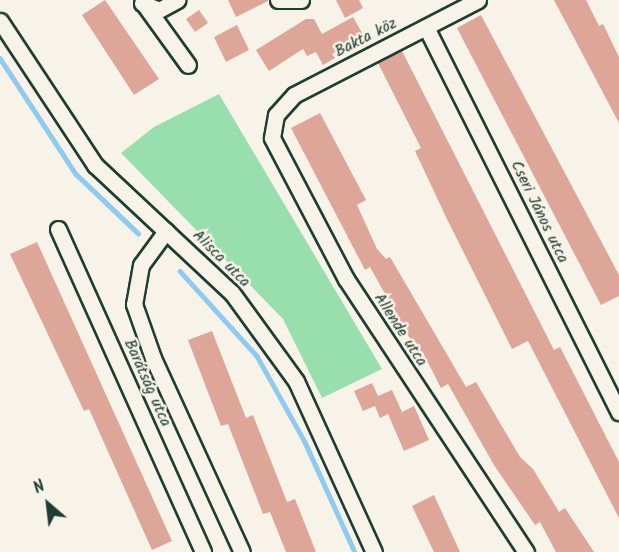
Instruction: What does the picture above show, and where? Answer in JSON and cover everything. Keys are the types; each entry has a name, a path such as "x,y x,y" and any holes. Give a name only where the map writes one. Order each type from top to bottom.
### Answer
{"street":[{"path":"141,2 159,10 177,0"},
{"path":"278,0 301,0"},
{"name":"Bakta köz","path":"276,115 294,95 478,0"},
{"path":"141,2 188,65"},
{"name":"Alisca utca","path":"0,21 95,165 232,293 296,381 374,552"},
{"name":"Cseri János utca","path":"426,27 619,412"},
{"name":"Allende utca","path":"276,115 271,126 275,147 346,279 526,552"},
{"name":"Barátság utca","path":"58,229 203,552"},
{"name":"Barátság utca","path":"166,231 141,265 134,304 153,358 242,552"}],"green space":[{"path":"219,94 382,369 322,398 283,319 121,153 154,127"}],"building":[{"path":"105,0 159,79 134,95 82,15"},
{"path":"228,0 268,0 268,1 236,17"},
{"path":"336,0 359,0 363,8 345,18"},
{"path":"554,0 586,0 599,26 603,24 619,57 619,123"},
{"path":"199,10 208,23 195,32 186,19"},
{"path":"481,15 619,275 619,296 601,305 457,28"},
{"path":"353,17 364,36 332,54 335,58 323,65 316,52 307,56 303,49 269,71 256,50 306,19 314,19 322,34"},
{"path":"237,25 249,50 226,62 214,37"},
{"path":"402,51 554,350 560,347 619,462 619,518 528,341 512,349 415,151 421,148 378,63"},
{"path":"320,113 366,200 357,205 377,249 386,259 390,257 466,387 476,382 520,457 533,469 559,512 565,508 594,552 556,552 540,522 535,525 494,465 448,384 441,388 422,351 418,353 370,267 365,270 291,128"},
{"path":"37,242 172,541 152,550 89,409 84,411 10,254"},
{"path":"212,331 246,418 253,415 287,502 295,499 316,552 286,552 270,512 263,514 228,424 221,426 188,340"},
{"path":"372,383 378,396 392,390 402,412 414,406 429,440 404,451 388,414 380,418 375,406 363,411 354,391"},
{"path":"434,495 460,552 434,552 412,506"}],"waterway":[{"path":"0,58 76,174 138,233"},
{"path":"180,271 257,356 305,442 355,552"}]}
